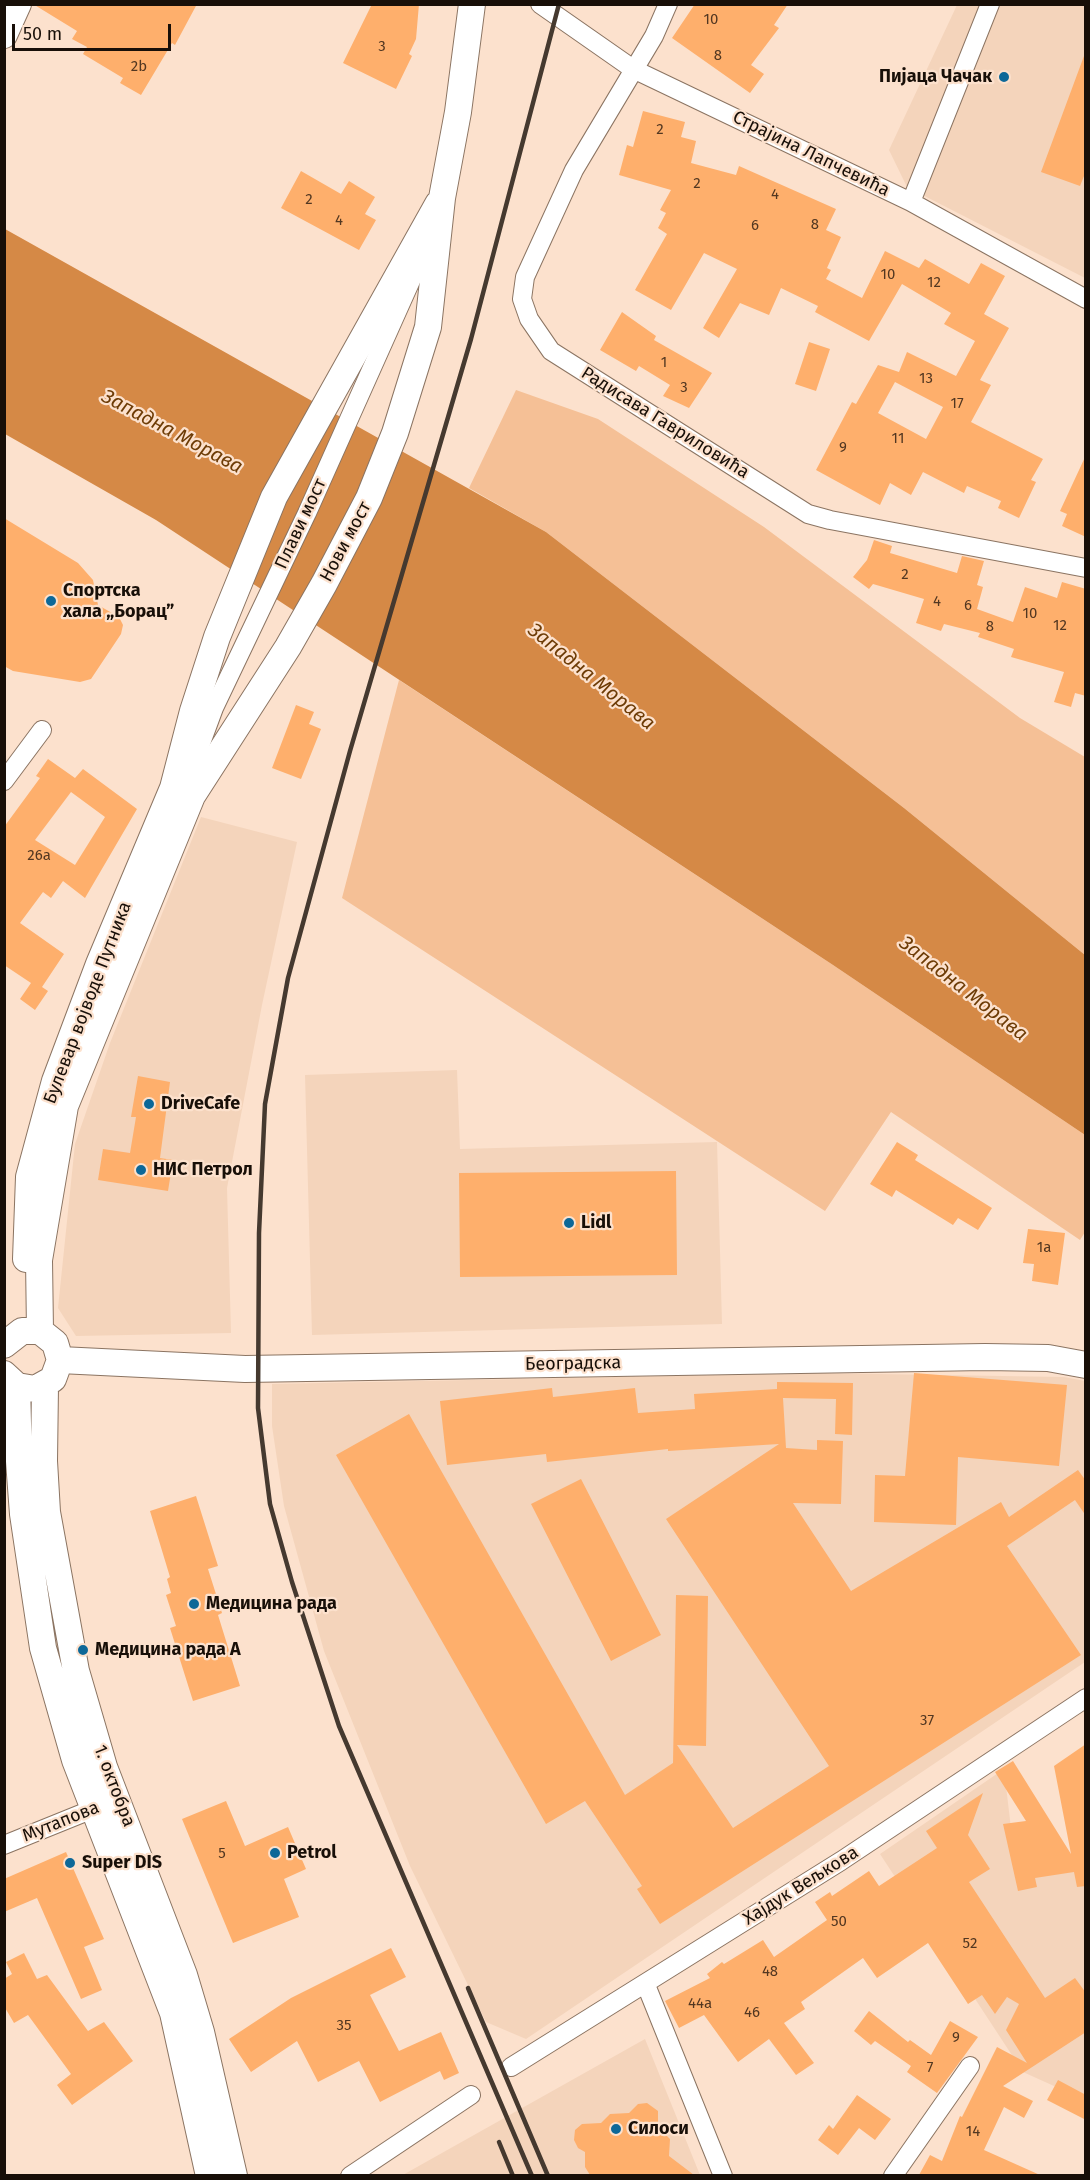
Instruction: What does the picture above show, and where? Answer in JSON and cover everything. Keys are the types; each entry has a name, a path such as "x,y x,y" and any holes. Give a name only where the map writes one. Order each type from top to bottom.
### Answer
{"main road":[{"path":"4,35 18,4"},
{"path":"183,792 193,711 217,637 274,498 423,256 442,198 458,112 472,4"},
{"name":"Нови мост","path":"183,792 288,647 369,498 395,433 428,327 423,256"},
{"name":"Булевар војводе Путника","path":"22,1336 39,1260 65,1106 183,792"},
{"path":"11,1380 35,1389 45,1386 53,1379 60,1360 55,1343 22,1336"},
{"name":"Београдска","path":"60,1360 90,1364 245,1369 974,1357 1048,1358 1086,1365"},
{"name":"1. октобра","path":"11,1380 23,1514 43,1648 75,1760 107,1803 161,1910 193,2004 234,2175"},
{"name":"1. октобра","path":"45,1386 44,1461 47,1512 68,1639 100,1752 107,1803 173,2013 209,2175"}],"street":[{"name":"Страјина Лапчевића","path":"540,4 633,69 911,202 1086,299"},
{"name":"Радисава Гавриловића","path":"668,4 654,36 574,170 525,277 522,299 529,319 551,351 808,514 1086,568"},
{"path":"911,202 990,4"},
{"name":"Плави мост","path":"183,792 214,708 307,513 423,256"},
{"path":"4,781 42,730"},
{"name":"Хајдук Вељкова","path":"511,2067 646,1985 841,1861 1086,1698"},
{"name":"Мутапова","path":"4,1845 107,1803"},
{"path":"646,1985 723,2175"},
{"path":"893,2175 970,2066"},
{"path":"350,2175 471,2095"}],"shaded area":[{"name":"Пијаца Чачак","path":"957,5 1085,5 1085,278 907,187 889,150"},
{"path":"516,390 598,419 764,527 1020,718 1085,757 1085,955 904,808 546,532 469,488"},
{"path":"399,680 833,965 1085,1135 1085,1232 1080,1240 891,1112 825,1211 342,898"},
{"path":"201,817 297,842 262,1005 227,1188 231,1333 76,1336 58,1308 75,1144 110,1043"},
{"path":"457,1070 460,1149 717,1142 722,1324 312,1335 305,1075"},
{"path":"815,1373 1064,1377 1085,1381 1085,1662 526,2039 486,2022 410,1866 324,1651 284,1506 272,1426 272,1384"},
{"path":"1004,1769 1016,1871 1085,1860 1085,2100 1023,2072 880,1854"},
{"path":"645,2039 700,2175 401,2176"}],"water":[{"name":"Западна Морава","path":"5,229 546,532 904,808 1085,955 1085,1135 833,965 156,520 5,434"}],"building":[{"path":"33,4 197,4 175,45 172,43 141,95 120,83 123,78 83,54 87,47 72,39 77,31"},
{"path":"372,4 419,4 416,39 409,54 412,56 396,89 343,63"},
{"path":"695,4 788,4 774,25 779,28 751,65 764,74 750,93 672,38"},
{"path":"1084,56 1086,171 1080,186 1041,172"},
{"path":"643,111 685,122 681,137 696,141 691,163 736,175 739,166 836,209 826,230 841,237 827,268 831,270 826,279 862,298 885,251 919,268 925,259 969,284 981,263 1005,276 984,314 1009,328 980,380 991,385 971,422 1043,459 1031,480 1036,482 1019,518 998,508 1001,501 967,486 964,493 923,472 911,495 890,483 880,505 816,470 852,402 856,404 878,365 899,372 907,352 956,376 975,341 944,324 951,313 902,284 869,341 815,312 818,306 781,288 769,315 740,303 719,338 703,328 737,269 704,253 671,310 635,290 667,234 658,228 666,213 660,210 671,190 619,175 627,145 633,147","holes":["895,382 943,407 926,439 878,413"]},
{"path":"301,171 341,194 349,181 375,197 365,214 376,220 359,250 281,208"},
{"path":"622,312 656,336 654,340 712,373 689,408 663,396 670,385 639,366 636,371 600,350"},
{"path":"809,342 830,349 816,391 795,384"},
{"path":"1086,455 1086,537 1062,526 1067,514 1060,511"},
{"name":"Спортска хала „Борац”","path":"4,518 78,563 93,580 98,605 119,617 123,625 121,634 91,679 80,682 13,671 4,666"},
{"path":"874,540 892,546 890,553 957,573 962,556 984,561 977,585 983,587 977,609 1013,622 1025,587 1057,598 1062,582 1086,589 1086,696 1075,693 1071,707 1054,702 1064,672 1011,657 1014,649 978,637 980,633 944,624 941,631 916,623 924,599 873,584 869,589 853,577 867,560"},
{"path":"296,705 314,712 309,724 321,729 301,779 272,768"},
{"path":"48,759 75,778 83,769 137,809 85,898 63,881 51,898 43,892 20,923 64,954 42,987 48,991 35,1010 20,999 31,983 4,965 4,827 40,778 36,776","holes":["71,792 105,817 75,865 35,840"]},
{"path":"138,1076 170,1082 160,1158 173,1160 168,1191 98,1180 103,1149 130,1153 136,1117 131,1117"},
{"path":"897,1142 918,1155 915,1160 992,1208 978,1230 958,1218 953,1225 896,1190 892,1197 870,1184"},
{"path":"676,1171 677,1275 460,1277 459,1173"},
{"path":"1028,1229 1065,1233 1058,1285 1032,1281 1034,1264 1023,1263"},
{"path":"914,1373 1067,1385 1059,1466 958,1457 956,1525 874,1522 875,1475 905,1476"},
{"path":"777,1382 853,1383 852,1435 835,1434 836,1399 783,1398 786,1448 817,1450 817,1440 843,1441 841,1504 793,1503 851,1591 1001,1502 1009,1517 1078,1470 1086,1481 1086,1516 1075,1500 1007,1546 1081,1655 660,1924 637,1889 642,1886 585,1801 546,1824 336,1455 409,1414 625,1795 673,1763 676,1595 708,1596 706,1746 677,1745 733,1828 829,1766 666,1519 779,1444 668,1451 668,1449 547,1462 546,1454 447,1465 440,1401 552,1388 553,1397 635,1388 638,1413 695,1409 694,1394 777,1389"},
{"path":"581,1479 661,1635 611,1661 531,1504"},
{"name":"Медицина рада","path":"196,1496 218,1566 208,1569 222,1613 218,1615 240,1686 193,1701 170,1628 176,1626 166,1595 171,1593 167,1579 170,1577 150,1511"},
{"path":"1086,1744 1086,1886 1077,1887 1074,1872 1035,1878 1037,1887 1018,1891 1003,1824 1026,1821 995,1772 1013,1761 1071,1854 1054,1766"},
{"path":"983,1793 968,1835 990,1869 969,1882 1045,1998 1075,1978 1086,1993 1086,2032 1003,2086 1033,2101 1024,2118 1004,2107 984,2150 1040,2175 919,2175 930,2155 942,2161 960,2116 962,2117 997,2047 1027,2063 1006,2030 1019,2004 1007,1997 995,2014 982,1995 968,2004 928,1943 877,1978 863,1958 801,2002 805,2009 784,2023 814,2063 796,2075 769,2039 738,2062 704,2015 679,2028 665,2001 710,1978 707,1974 722,1962 724,1964 763,1940 774,1957 827,1920 815,1902 830,1892 832,1896 869,1871 879,1886 937,1848 926,1831"},
{"path":"226,1801 245,1846 288,1827 306,1869 284,1879 299,1917 233,1943 182,1819"},
{"path":"66,1852 104,1939 84,1947 102,1990 81,1999 37,1898 4,1912 4,1879"},
{"path":"391,1948 406,1977 370,1995 399,2051 441,2032 459,2073 444,2080 440,2071 380,2102 359,2061 318,2082 297,2041 251,2072 229,2039 291,1998"},
{"path":"24,1953 37,1979 47,1975 88,2031 104,2022 133,2061 72,2105 57,2085 71,2074 28,2015 14,2023 4,2006 4,1979 12,1974 6,1962"},
{"path":"869,2011 908,2042 910,2040 931,2055 950,2021 978,2037 937,2093 907,2072 911,2066 875,2041 871,2045 854,2031"},
{"path":"1058,2080 1086,2095 1086,2120 1047,2100"},
{"path":"857,2095 891,2119 875,2140 859,2128 838,2155 818,2140 829,2125 833,2129"},
{"path":"647,2103 658,2111 658,2127 670,2139 669,2156 694,2175 590,2175 585,2167 585,2152 578,2148 574,2140 575,2130 582,2124 601,2123 610,2114 629,2113 638,2104"}],"railway":[{"path":"532,2176 339,1726 292,1582 270,1504 258,1408 259,1233 265,1104 288,978 350,751 471,339 559,4"},
{"path":"468,1988 548,2176"},
{"path":"499,2142 513,2176"}],"place":[{"name":"Пијаца Чачак","path":"1004,77"},
{"name":"Спортска хала „Борац”","path":"51,601"},
{"name":"DriveCafe","path":"149,1104"},
{"name":"НИС Петрол","path":"141,1170"},
{"name":"Lidl","path":"569,1223"},
{"name":"Медицина рада","path":"194,1604"},
{"name":"Медицина рада А","path":"83,1650"},
{"name":"Petrol","path":"275,1853"},
{"name":"Super DIS","path":"70,1863"},
{"name":"Силоси","path":"616,2129"}]}
